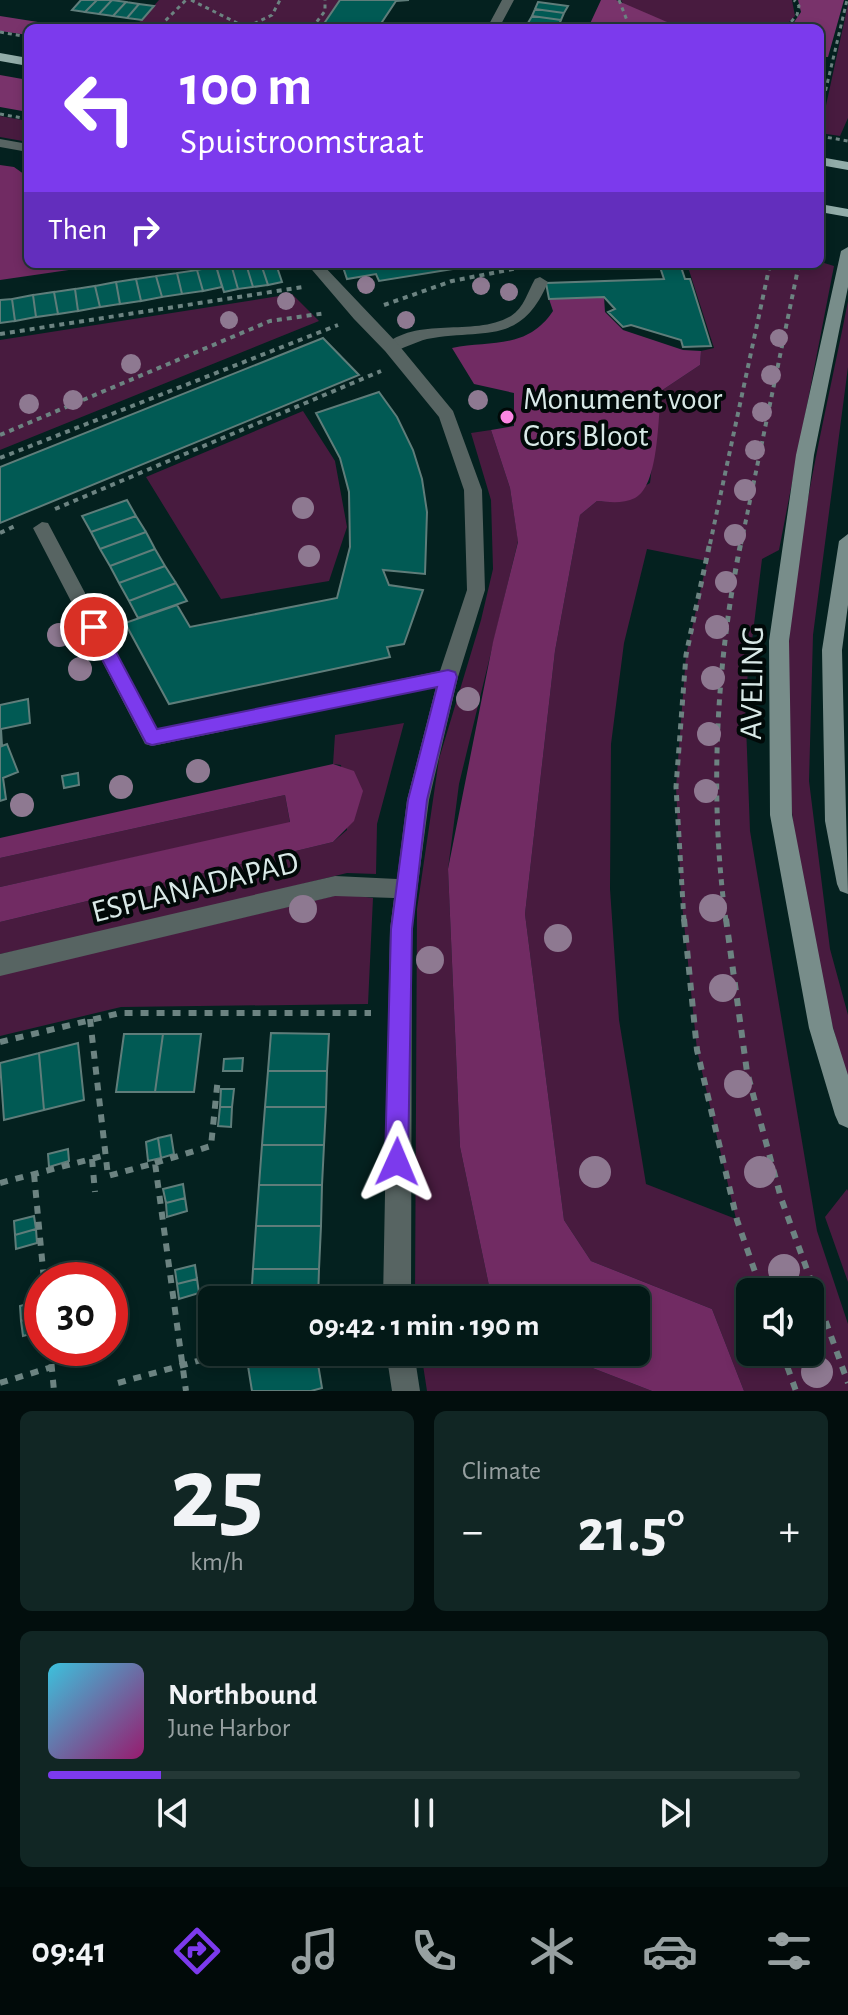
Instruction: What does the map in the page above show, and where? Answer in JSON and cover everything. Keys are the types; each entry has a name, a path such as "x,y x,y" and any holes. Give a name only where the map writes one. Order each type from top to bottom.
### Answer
{"main road":[{"path":"0,57 24,61"},
{"path":"824,162 848,166"},
{"path":"824,209 848,213"},
{"name":"AVELING","path":"848,251 805,455 779,641 781,815 821,1028 848,1115"},
{"path":"848,541 832,666 836,821 848,884"}],"street":[{"path":"495,24 508,0"},
{"path":"0,143 24,147"},
{"path":"318,268 359,316 398,354 447,415 473,490 476,590 448,677 418,800 406,889 399,1012 397,1286"},
{"path":"398,354 423,335 489,328 517,319 531,304 540,282"},
{"path":"42,528 152,738 448,677"},
{"name":"ESPLANADAPAD","path":"0,965 335,886 406,889"},
{"path":"402,1366 406,1391"}],"path":[{"path":"165,24 188,0 239,24"},
{"path":"255,24 272,15 280,0"},
{"path":"315,24 325,11 325,0"},
{"path":"619,0 628,24"},
{"path":"789,24 797,15 799,6 794,0"},
{"path":"824,97 847,0"},
{"path":"0,32 24,36"},
{"path":"0,114 24,118"},
{"path":"824,137 848,141"},
{"path":"0,458 359,316 417,289 513,268"},
{"path":"757,1278 737,1220 697,1050 681,894 676,787 686,655 769,268"},
{"path":"0,334 331,283"},
{"path":"0,435 270,321 317,312 359,316"},
{"path":"42,528 35,517 398,354"},
{"path":"0,1042 120,1013 399,1012"},
{"path":"90,1019 108,1176 211,1146 218,1077"},
{"path":"0,1183 106,1155"},
{"path":"92,1159 95,1192"},
{"path":"155,1163 186,1391"},
{"path":"34,1174 42,1262"},
{"path":"118,1383 198,1361"},
{"path":"787,1366 796,1391"},
{"path":"0,1383 52,1367 54,1391"}],"shaded area":[{"path":"159,0 340,0 324,24 138,24"},
{"path":"601,0 616,0 672,24 590,24"},
{"path":"621,0 792,0 795,16 787,24 671,24 624,5"},
{"path":"798,0 844,0 828,57 824,57 824,24 793,24 801,12"},
{"path":"848,4 848,118 840,136 824,134 824,115"},
{"path":"0,16 51,24 24,24 24,34 0,31"},
{"path":"0,75 24,79 24,111 0,107"},
{"path":"0,116 24,120 24,141 0,137"},
{"path":"0,165 14,167 24,174 24,268 82,268 0,280"},
{"path":"824,263 834,266 779,550 762,559 745,698 750,831 817,1231 848,1324 848,1391 744,1391 712,1309 591,1261 564,1220 525,914 555,651 580,515 597,501 617,502 650,483 661,391 700,365 701,351 714,348 688,268 824,268","holes":["647,549 707,561 686,655 676,787 681,894 697,1050 736,1219 646,1184 619,1020 610,889 611,744 624,643"]},
{"path":"292,294 319,321 0,450 0,340"},
{"path":"604,297 605,312 623,330 683,350 701,351 700,365 661,391 653,466 643,491 626,501 597,501 580,515 555,651 525,914 564,1220 591,1261 712,1309 744,1391 652,1391 587,1366 650,1366 650,1286 489,1286 460,1147 448,869 493,642 518,542 510,488 491,430 514,426 514,393 474,384 452,348 507,341 532,332 553,311 549,299"},
{"path":"848,301 848,367 813,635 809,781 830,949 848,1015 848,1081 819,973 799,872 790,783 787,694 792,607 803,530"},
{"path":"303,411 335,461 347,527 329,581 221,599 146,477"},
{"path":"491,430 510,488 518,541 459,784 448,869 460,1147 489,1286 415,1286 417,909 439,759 493,569 491,500 471,433"},
{"path":"404,723 377,824 376,874 347,873 105,933 0,954 0,922 333,842 347,830 341,765 333,764 335,735"},
{"path":"333,764 354,771 363,791 354,821 333,842 0,922 0,887 290,822 285,795 0,858 0,838"},
{"path":"285,795 290,823 0,887 0,858"},
{"path":"342,894 373,898 368,1004 121,1007 0,1036 0,975"},
{"path":"848,1191 848,1282 825,1217"},
{"path":"423,1366 587,1366 652,1391 427,1391"}],"building":[{"path":"81,0 97,0 85,12 72,10"},
{"path":"97,0 112,0 99,14 85,12"},
{"path":"112,0 126,2 113,16 99,14"},
{"path":"340,0 409,0 396,1 381,24 324,24"},
{"path":"126,2 139,4 127,18 113,16"},
{"path":"538,2 568,6 564,13 535,9"},
{"path":"139,4 154,6 142,20 127,18"},
{"path":"535,9 564,13 561,20 532,16"},
{"path":"532,16 561,20 559,24 528,23"},
{"path":"217,268 232,268 238,289 224,292"},
{"path":"217,268 222,287 203,291 197,270"},
{"path":"232,268 247,268 253,287 238,289"},
{"path":"247,268 262,268 268,285 253,287"},
{"path":"262,268 277,268 282,282 268,285"},
{"path":"343,268 459,268 379,281 376,274 347,279"},
{"path":"660,268 681,268 685,279 690,279 711,346 683,347 681,340 631,325 623,327 608,312 615,309 604,297 549,299 546,283 664,279"},
{"path":"197,270 203,291 182,294 177,273"},
{"path":"177,273 182,294 162,297 156,276"},
{"path":"156,276 162,297 141,301 136,279"},
{"path":"136,279 141,301 120,304 116,282"},
{"path":"116,282 120,304 100,307 95,286"},
{"path":"95,286 100,307 78,311 75,289"},
{"path":"75,289 78,311 58,314 54,292"},
{"path":"54,292 58,314 36,317 33,295"},
{"path":"33,295 36,317 15,321 12,299"},
{"path":"12,299 15,321 0,323 0,300"},
{"path":"323,338 359,375 0,523 0,467"},
{"path":"379,392 397,417 413,450 427,512 425,574 383,570 389,585 423,590 404,644 387,647 390,657 169,704 125,623 177,605 190,627 337,598 350,547 349,492 340,458 316,413"},
{"path":"127,500 136,516 91,532 82,516"},
{"path":"136,516 146,532 100,549 91,532"},
{"path":"146,532 155,549 110,566 100,549"},
{"path":"155,549 165,566 119,583 110,566"},
{"path":"165,566 176,583 129,601 119,583"},
{"path":"176,583 187,601 138,618 129,601"},
{"path":"28,699 30,723 1,729 2,746 7,744 18,772 3,778 6,799 0,801 0,705"},
{"path":"78,773 79,785 64,788 62,776"},
{"path":"271,1033 329,1034 327,1071 268,1071"},
{"path":"124,1034 163,1034 155,1092 116,1092"},
{"path":"163,1034 201,1034 194,1092 155,1092"},
{"path":"78,1043 84,1100 44,1110 39,1053"},
{"path":"39,1053 44,1110 4,1120 0,1063"},
{"path":"243,1058 242,1071 223,1071 224,1059"},
{"path":"268,1071 327,1071 326,1107 265,1107"},
{"path":"221,1089 234,1089 232,1107 220,1107"},
{"path":"220,1107 232,1107 231,1127 218,1126"},
{"path":"265,1107 326,1107 324,1145 262,1145"},
{"path":"171,1135 174,1154 161,1158 158,1138"},
{"path":"158,1138 161,1158 148,1161 146,1142"},
{"path":"262,1145 324,1145 322,1185 259,1185"},
{"path":"68,1149 69,1161 49,1167 48,1154"},
{"path":"183,1184 185,1198 166,1203 163,1189"},
{"path":"259,1185 322,1185 321,1226 256,1226"},
{"path":"185,1198 187,1211 167,1217 166,1203"},
{"path":"34,1216 36,1229 15,1235 14,1221"},
{"path":"256,1226 321,1226 319,1269 253,1269"},
{"path":"36,1229 37,1243 16,1249 15,1235"},
{"path":"195,1265 197,1279 177,1284 175,1270"},
{"path":"253,1269 319,1269 318,1286 252,1286"},
{"path":"197,1279 198,1293 179,1299 177,1284"},
{"path":"24,1305 24,1320 21,1321 20,1306"},
{"path":"248,1366 318,1366 322,1388 311,1391 252,1391"}],"place":[{"name":"Monument voor Cors Bloot","path":"507,417"}],"route":[{"path":"94,627 152,738 448,677 418,800 401,929 397,1162"}]}
